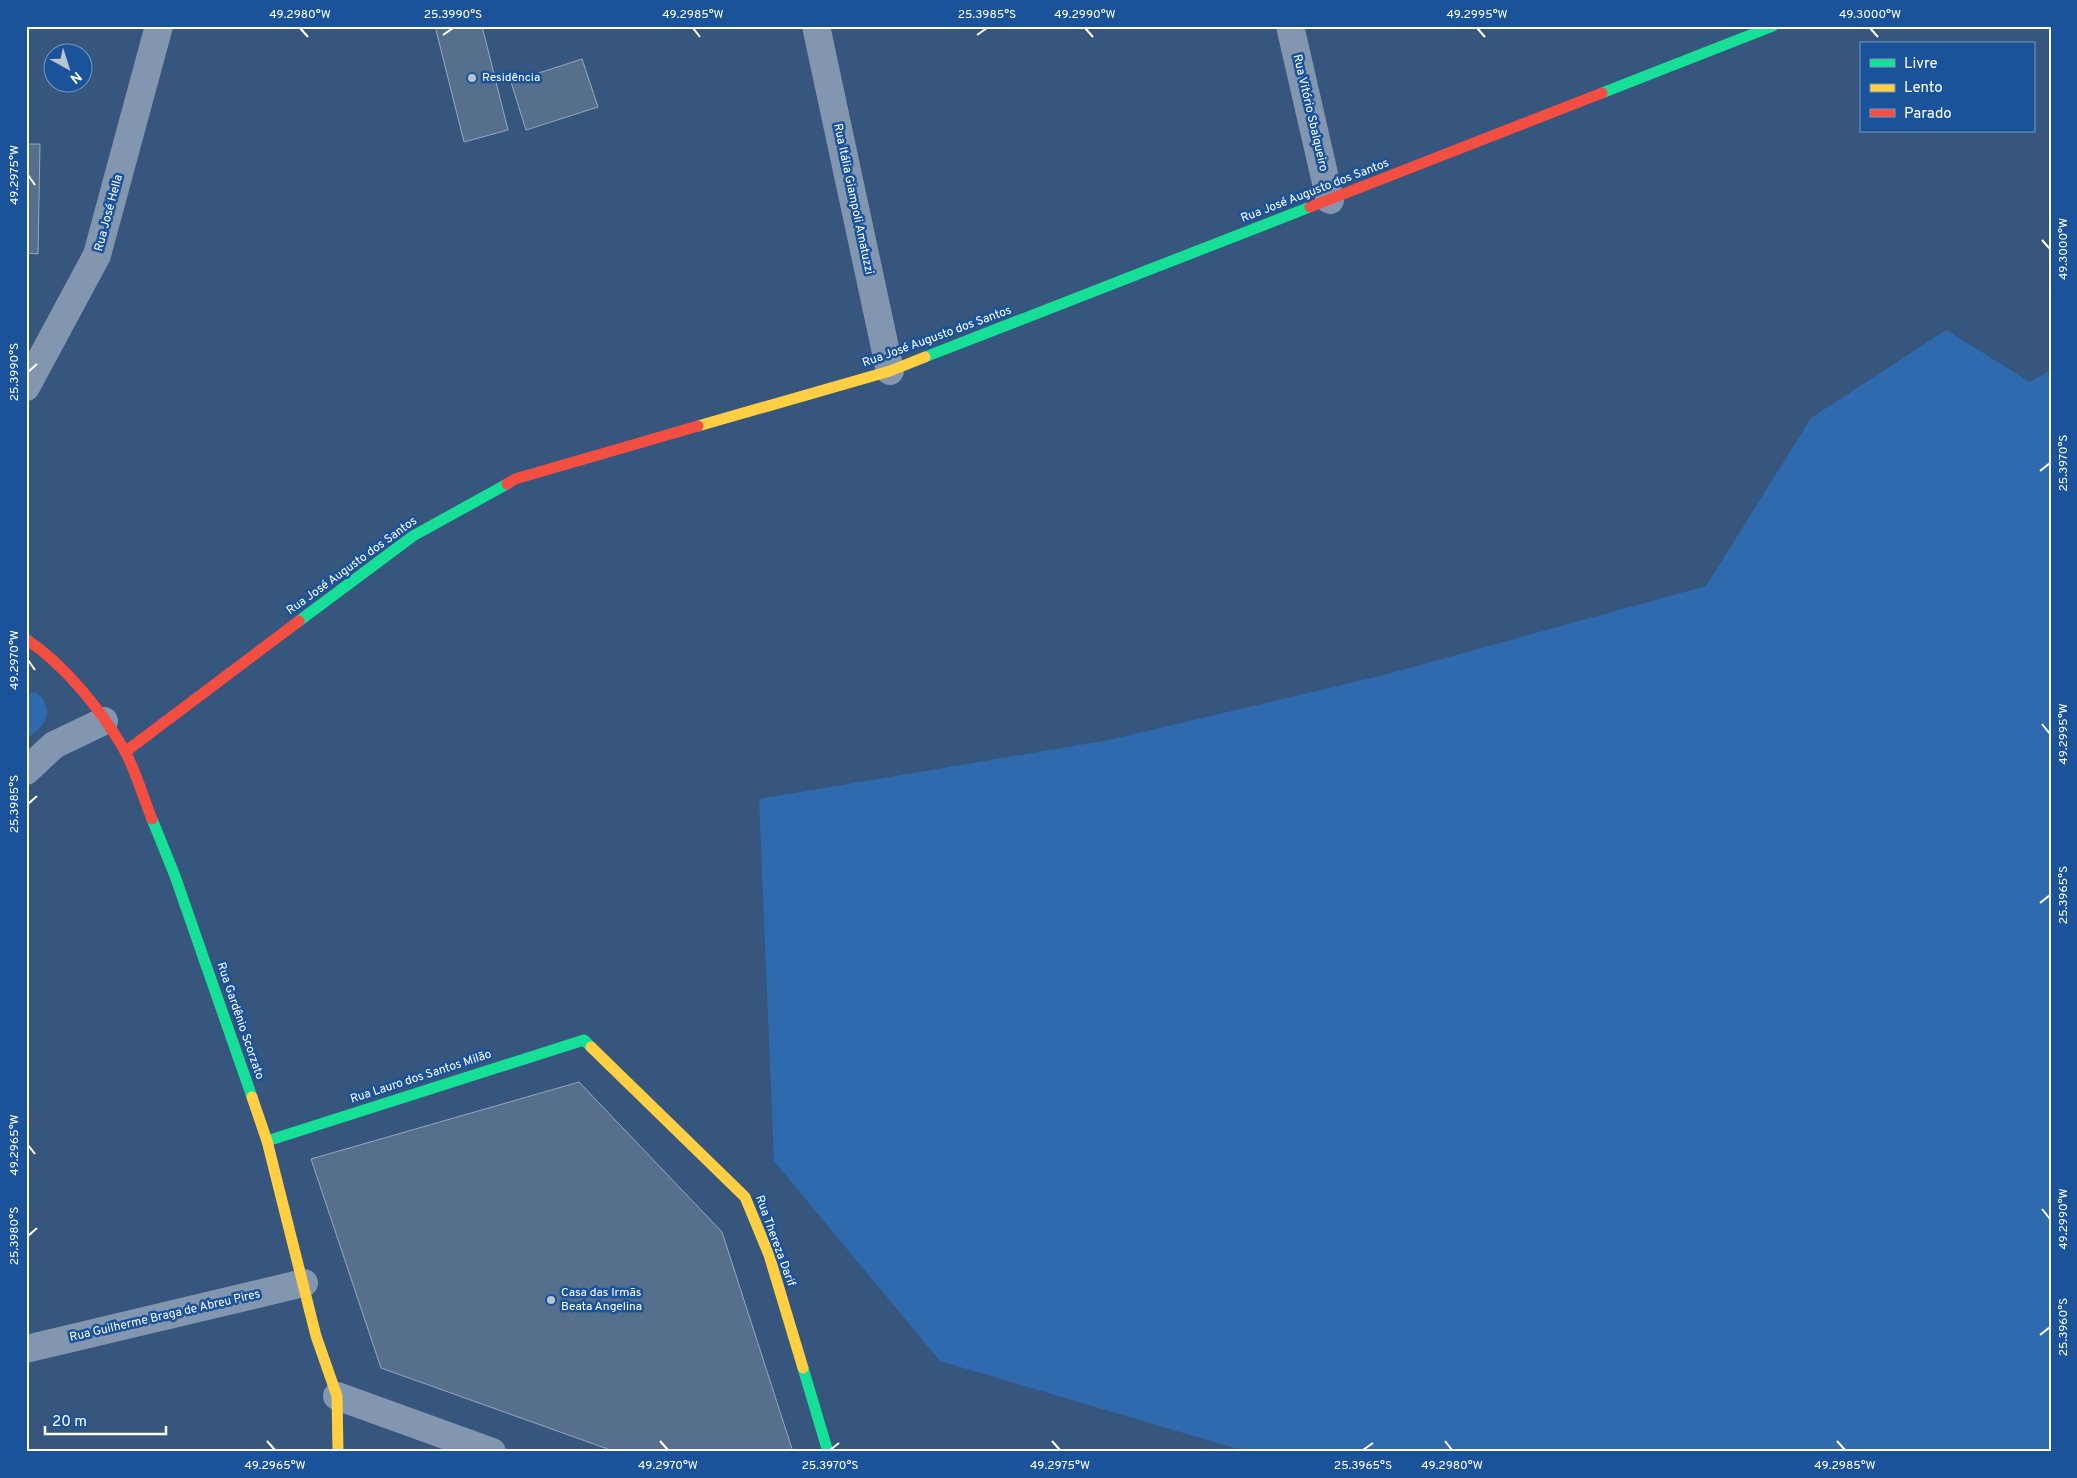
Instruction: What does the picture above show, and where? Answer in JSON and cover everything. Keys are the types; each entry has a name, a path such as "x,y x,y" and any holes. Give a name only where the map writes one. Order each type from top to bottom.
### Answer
{"street":[{"name":"Rua José Hella","path":"26,387 97,255 160,26"},
{"name":"Rua Itália Giampoli Amatuzzi","path":"816,26 890,371"},
{"name":"Rua Vitório Sbalqueiro","path":"1290,26 1330,200"},
{"name":"Rua José Augusto dos Santos","path":"125,752 412,536 515,479 890,371 1767,27"},
{"name":"Rua Gardênio Scorzato","path":"26,640 47,653 84,692 125,752 175,876 267,1141 316,1336 337,1396 338,1452"},
{"path":"26,771 54,745 104,721"},
{"name":"Rua Lauro dos Santos Milão","path":"267,1141 584,1040"},
{"name":"Rua Thereza Darif","path":"584,1040 745,1197 769,1256 828,1452"},
{"name":"Rua Guilherme Braga de Abreu Pires","path":"26,1349 304,1283"},
{"path":"337,1396 492,1452"}],"shaded area":[{"path":"1946,330 2030,382 2051,370 2051,1452 1248,1452 940,1361 774,1161 759,799 1109,740 1384,675 1706,586 1811,418"},
{"path":"35,692 44,702 47,713 42,726 26,739 26,694"}],"building":[{"name":"Residência","path":"435,26 482,26 508,130 464,142"},
{"path":"582,59 598,107 526,130 511,82"},
{"path":"26,144 40,144 38,254 26,253"},
{"name":"Casa das Irmãs Beata Angelina","path":"579,1082 722,1232 793,1452 616,1452 381,1368 311,1159"}],"traffic: fast":[{"path":"1602,93 1773,26"},
{"path":"925,357 1310,207"},
{"path":"299,621 413,536 507,484"},
{"path":"152,819 175,876 252,1097"},
{"path":"267,1141 584,1040 591,1047"},
{"path":"803,1368 828,1452"}],"traffic: slow":[{"path":"698,426 890,371 925,357"},
{"path":"591,1047 745,1197 769,1255 803,1368"},
{"path":"252,1097 267,1141 316,1336 337,1396 338,1452"}],"traffic: jam":[{"path":"1310,207 1602,93"},
{"path":"507,484 515,479 698,426"},
{"path":"125,752 299,621"},
{"path":"26,639 69,675 105,720 129,759 152,819"}],"place":[{"name":"Residência","path":"472,78"},
{"name":"Casa das Irmãs Beata Angelina","path":"551,1300"}]}
